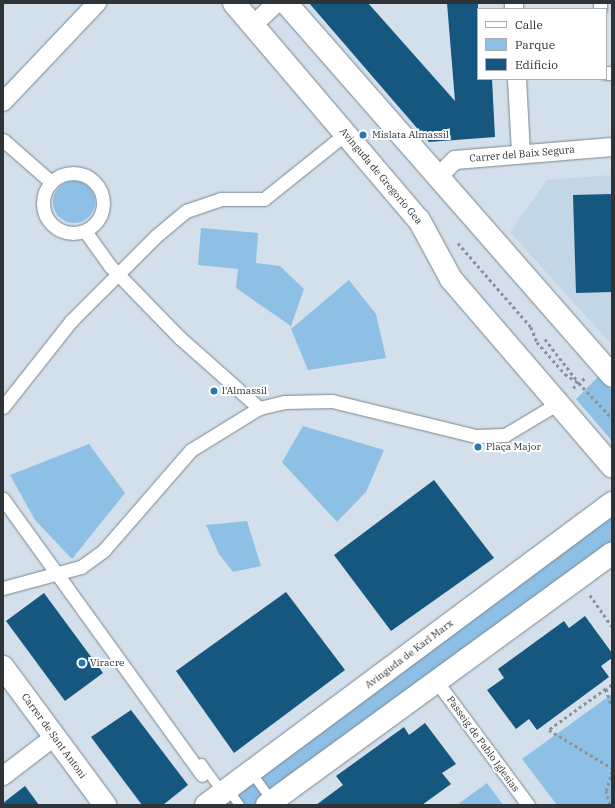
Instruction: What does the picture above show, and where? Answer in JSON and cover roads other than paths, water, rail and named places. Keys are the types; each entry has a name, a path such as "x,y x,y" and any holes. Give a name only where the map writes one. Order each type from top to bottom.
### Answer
{"street":[{"path":"3,102 97,3"},
{"name":"Avinguda de Gregorio Gea","path":"234,3 420,220 451,279 553,405 612,466"},
{"path":"253,25 277,3"},
{"path":"286,3 607,369"},
{"path":"518,80 521,154"},
{"path":"3,407 71,321 118,274 186,211 220,199 264,199 339,139"},
{"path":"3,140 51,182"},
{"name":"Carrer del Baix Segura","path":"439,176 455,160 612,147"},
{"path":"77,174 86,176 99,190 102,199 99,217 85,231 65,232 48,221 43,201 51,182 58,177 77,174"},
{"path":"85,231 118,274 180,338 259,408"},
{"path":"3,588 57,576 81,567 104,550 191,450 259,408 285,402 332,401 476,436 505,435 553,405"},
{"path":"3,499 57,576 202,775"},
{"name":"Avinguda de Karl Marx","path":"224,798 251,772 612,503"},
{"path":"270,803 612,554"},
{"name":"Carrer de Sant Antoni","path":"3,667 105,805"},
{"name":"Passeig de Pablo Iglesias","path":"437,682 528,805"},
{"path":"3,776 54,737"}],"lane":[{"path":"162,709 224,798"},
{"path":"251,772 270,803"}],"place":[{"name":"Mislata Almassil","path":"363,135"},
{"name":"l'Almassil","path":"214,391"},
{"name":"Plaça Major","path":"478,447"},
{"name":"Viracre","path":"82,663"}]}
